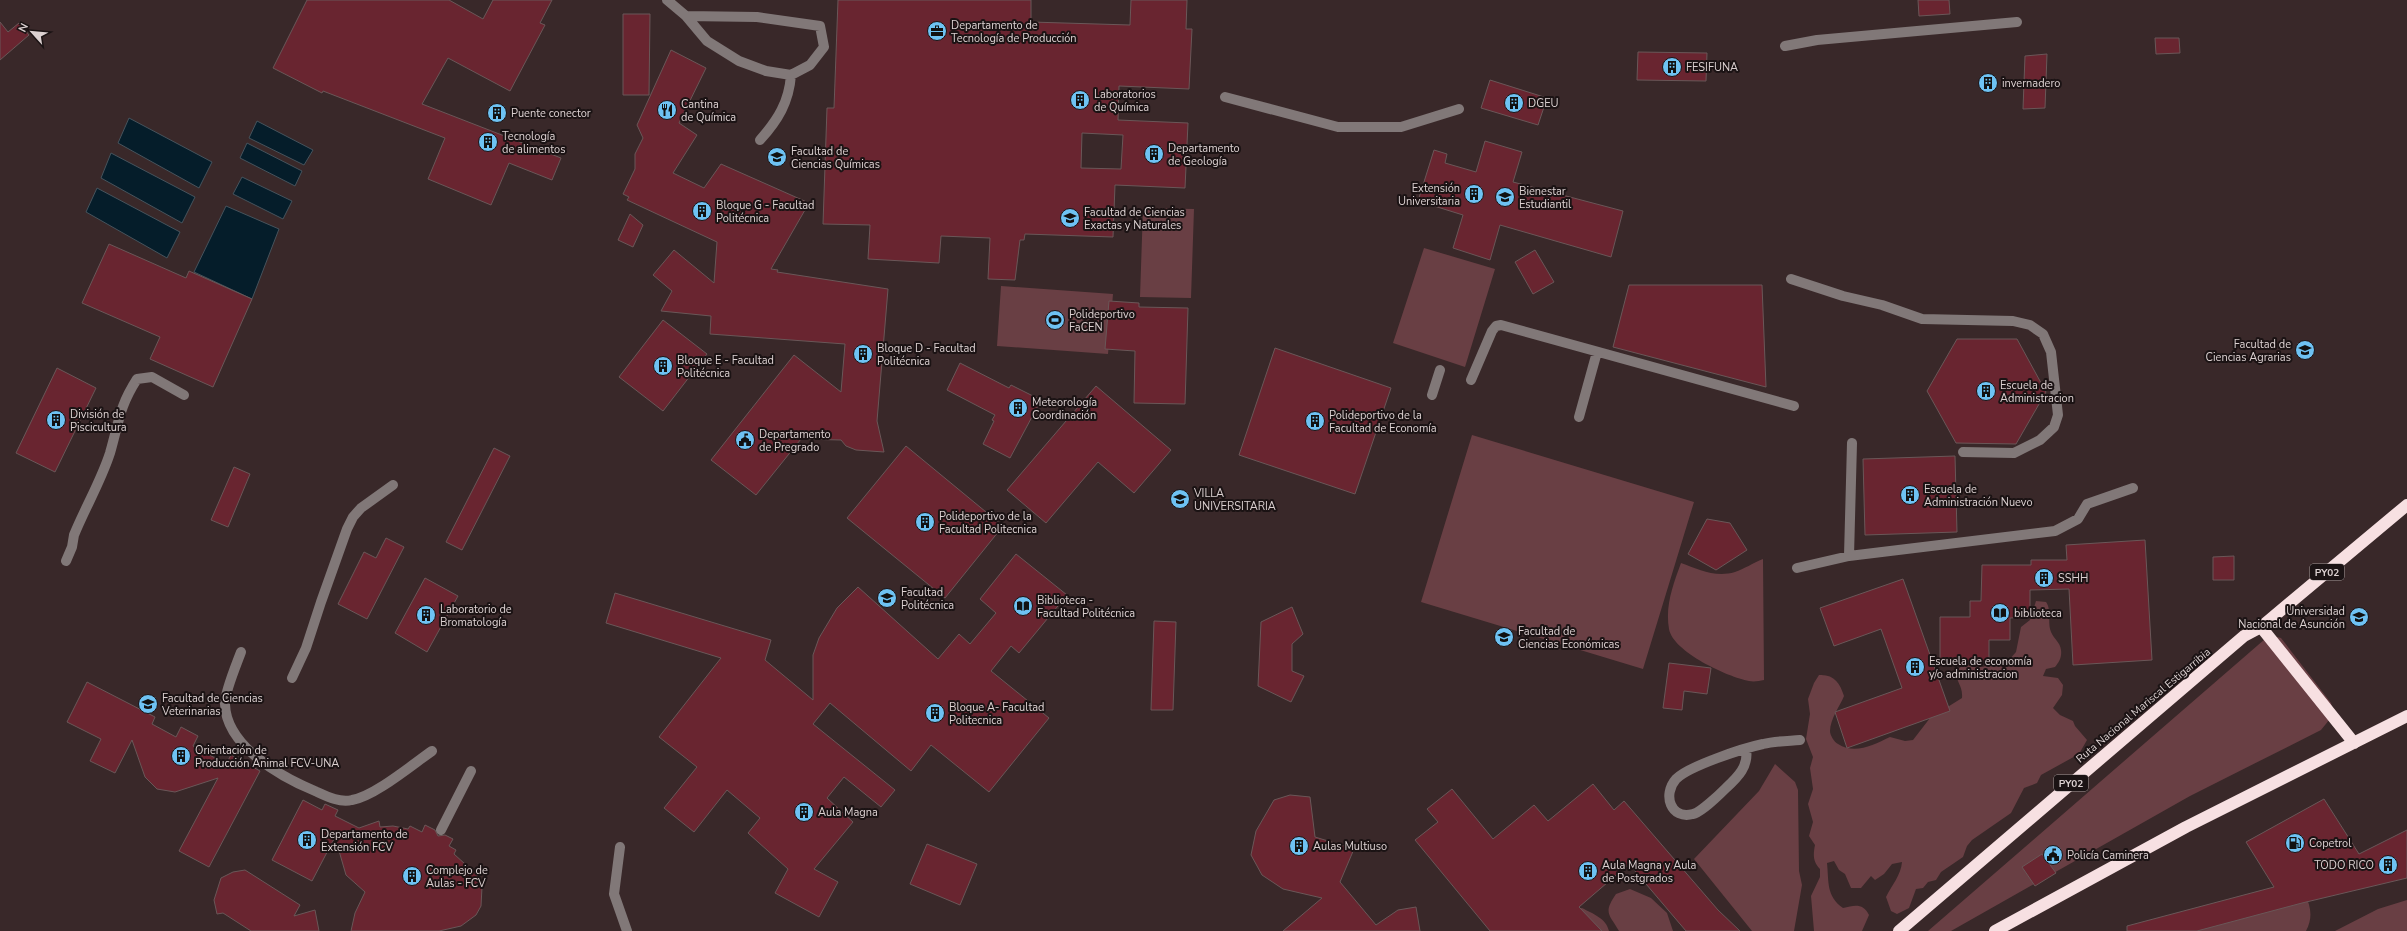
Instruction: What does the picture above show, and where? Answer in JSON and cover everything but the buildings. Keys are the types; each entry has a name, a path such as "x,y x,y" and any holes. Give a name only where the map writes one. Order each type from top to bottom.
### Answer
{"highway":[{"name":"Ruta Nacional Mariscal Estigarribia","path":"1900,931 2232,646 2244,636 2261,627 2407,505"},
{"path":"2261,627 2354,743"},
{"path":"1995,931 2186,827 2407,716"}],"lane":[{"path":"667,0 686,16 707,42 739,62 766,72 791,75 810,65 824,47 820,26 757,17 686,16"},
{"path":"1785,46 1817,40 2017,22"},
{"path":"760,140 773,126 790,94 791,75"},
{"path":"1225,97 1338,127 1401,127 1459,109"},
{"path":"1791,279 1843,296 1882,305 1922,319 2013,321 2030,325 2043,334 2051,352 2058,415 2054,427 2040,440 2014,453 1962,452"},
{"path":"1471,380 1492,331 1496,326 1501,325 1794,406"},
{"path":"1579,417 1597,352"},
{"path":"1432,395 1440,370"},
{"path":"66,561 72,547 74,535 109,454 117,418 126,397 138,379 152,377 184,395"},
{"path":"1849,556 1852,443"},
{"path":"292,678 319,615 321,602 347,529 361,508 393,485"},
{"path":"1797,568 1849,556 2055,532 2078,519 2087,504 2133,488"},
{"path":"241,652 225,703 229,721 239,738 254,755 269,768 295,783 335,800 352,800 388,781 432,751"},
{"path":"1746,749 1748,757 1742,772 1725,789 1695,814 1684,815 1673,811 1668,802 1675,780 1692,769 1746,749 1764,744 1800,740"},
{"path":"440,830 471,771"},
{"path":"620,847 614,894 627,931"}],"shaded area":[{"path":"1143,208 1194,209 1191,298 1140,297"},
{"path":"1424,248 1495,269 1465,367 1393,343"},
{"name":"Polideportivo FaCEN","path":"1001,286 1113,294 1108,354 997,346"},
{"path":"1472,435 1694,502 1643,669 1421,602"},
{"path":"1763,559 1764,680 1751,681 1740,679 1716,669 1691,655 1680,646 1673,638 1669,629 1668,612 1673,587 1681,563 1707,572 1728,574"},
{"path":"2036,601 2046,602 2048,605 2051,632 2061,650 2061,657 2058,663 2055,667 2046,669 2043,676 2058,678 2063,685 2062,695 2053,708 2060,715 2073,721 2075,726 2087,740 2079,754 2041,775 2037,783 2024,788 2011,813 1972,840 1967,846 1963,857 1941,872 1936,880 1928,882 1923,888 1916,889 1909,908 1897,914 1891,911 1886,897 1898,876 1902,862 1892,864 1884,874 1875,880 1871,876 1861,888 1851,888 1845,874 1839,870 1834,861 1827,863 1829,888 1834,899 1843,908 1858,906 1864,908 1869,915 1862,931 1814,931 1811,896 1820,877 1820,869 1814,858 1815,845 1809,836 1813,822 1808,804 1813,789 1810,768 1813,757 1806,739 1810,714 1808,699 1814,683 1819,675 1829,676 1836,680 1841,687 1844,696 1830,726 1831,734 1837,743 1844,747 1857,749 1871,746 1890,737 1905,741 1913,740 1930,718 1962,698 1956,671 1963,665 1983,667 1992,663 2009,660 2016,652 2021,627 2030,620"},
{"path":"2273,636 2281,638 2331,703 2331,714 2321,730 2190,796 1951,931 1928,931 2265,639"},
{"path":"1775,764 1795,782 1798,790 1799,871 1802,885 1794,931 1752,931 1694,859 1759,791"},
{"path":"1630,889 1651,898 1667,913 1673,931 1619,931 1610,917 1610,905 1616,894"},
{"path":"2305,894 2309,903 2310,912 2310,922 2306,931 2178,931"},
{"path":"2407,900 2407,931 2335,931 2378,909"},
{"path":"1582,908 1595,914 1605,923 1609,931 1560,931 1574,910"}],"water":[{"path":"129,118 212,162 199,188 118,143"},
{"path":"257,121 313,150 304,165 249,138"},
{"path":"247,143 302,171 295,186 240,158"},
{"path":"111,153 195,197 182,223 101,178"},
{"path":"242,177 292,201 283,219 233,194"},
{"path":"97,188 180,232 167,258 86,212"},
{"path":"226,206 279,229 252,299 194,272"}],"place":[{"name":"Departamento de Tecnología de Producción","path":"937,31"},
{"name":"FESIFUNA","path":"1672,67"},
{"name":"invernadero","path":"1988,83"},
{"name":"Laboratorios de Química","path":"1080,100"},
{"name":"DGEU","path":"1514,103"},
{"name":"Cantina de Química","path":"667,110"},
{"name":"Puente conector","path":"497,113"},
{"name":"Tecnología de alimentos","path":"488,142"},
{"name":"Departamento de Geología","path":"1154,154"},
{"name":"Facultad de Ciencias Químicas","path":"777,157"},
{"name":"Extensión Universitaria","path":"1474,194"},
{"name":"Bienestar Estudiantil","path":"1505,197"},
{"name":"Bloque G - Facultad Politécnica","path":"702,211"},
{"name":"Facultad de Ciencias Exactas y Naturales","path":"1070,218"},
{"name":"Polideportivo FaCEN","path":"1055,320"},
{"name":"Facultad de Ciencias Agrarias","path":"2305,350"},
{"name":"Bloque D - Facultad Politécnica","path":"863,354"},
{"name":"Bloque E - Facultad Politécnica","path":"663,366"},
{"name":"Escuela de Administracion","path":"1986,391"},
{"name":"Meteorología Coordinación","path":"1018,408"},
{"name":"División de Piscicultura","path":"56,420"},
{"name":"Polideportivo de la Facultad de Economía","path":"1315,421"},
{"name":"Departamento de Pregrado","path":"745,440"},
{"name":"Escuela de Administración Nuevo","path":"1910,495"},
{"name":"VILLA UNIVERSITARIA","path":"1180,499"},
{"name":"Polideportivo de la Facultad Politecnica","path":"925,522"},
{"name":"SSHH","path":"2044,578"},
{"name":"Facultad Politécnica","path":"887,598"},
{"name":"Biblioteca - Facultad Politécnica","path":"1023,606"},
{"name":"biblioteca","path":"2000,613"},
{"name":"Laboratorio de Bromatología","path":"426,615"},
{"name":"Universidad Nacional de Asunción","path":"2359,617"},
{"name":"Facultad de Ciencias Económicas","path":"1504,637"},
{"name":"Escuela de economía y/o administracion","path":"1915,667"},
{"name":"Facultad de Ciencias Veterinarias","path":"148,704"},
{"name":"Bloque A- Facultad Politecnica","path":"935,713"},
{"name":"Orientación de Producción Animal FCV-UNA","path":"181,756"},
{"name":"Aula Magna","path":"804,812"},
{"name":"Departamento de Extensión FCV","path":"307,840"},
{"name":"Copetrol","path":"2295,843"},
{"name":"Aulas Multiuso","path":"1299,846"},
{"name":"Policía Caminera","path":"2053,855"},
{"name":"TODO RICO","path":"2388,865"},
{"name":"Aula Magna y Aula de Postgrados","path":"1588,871"},
{"name":"Complejo de Aulas - FCV","path":"412,876"}]}
